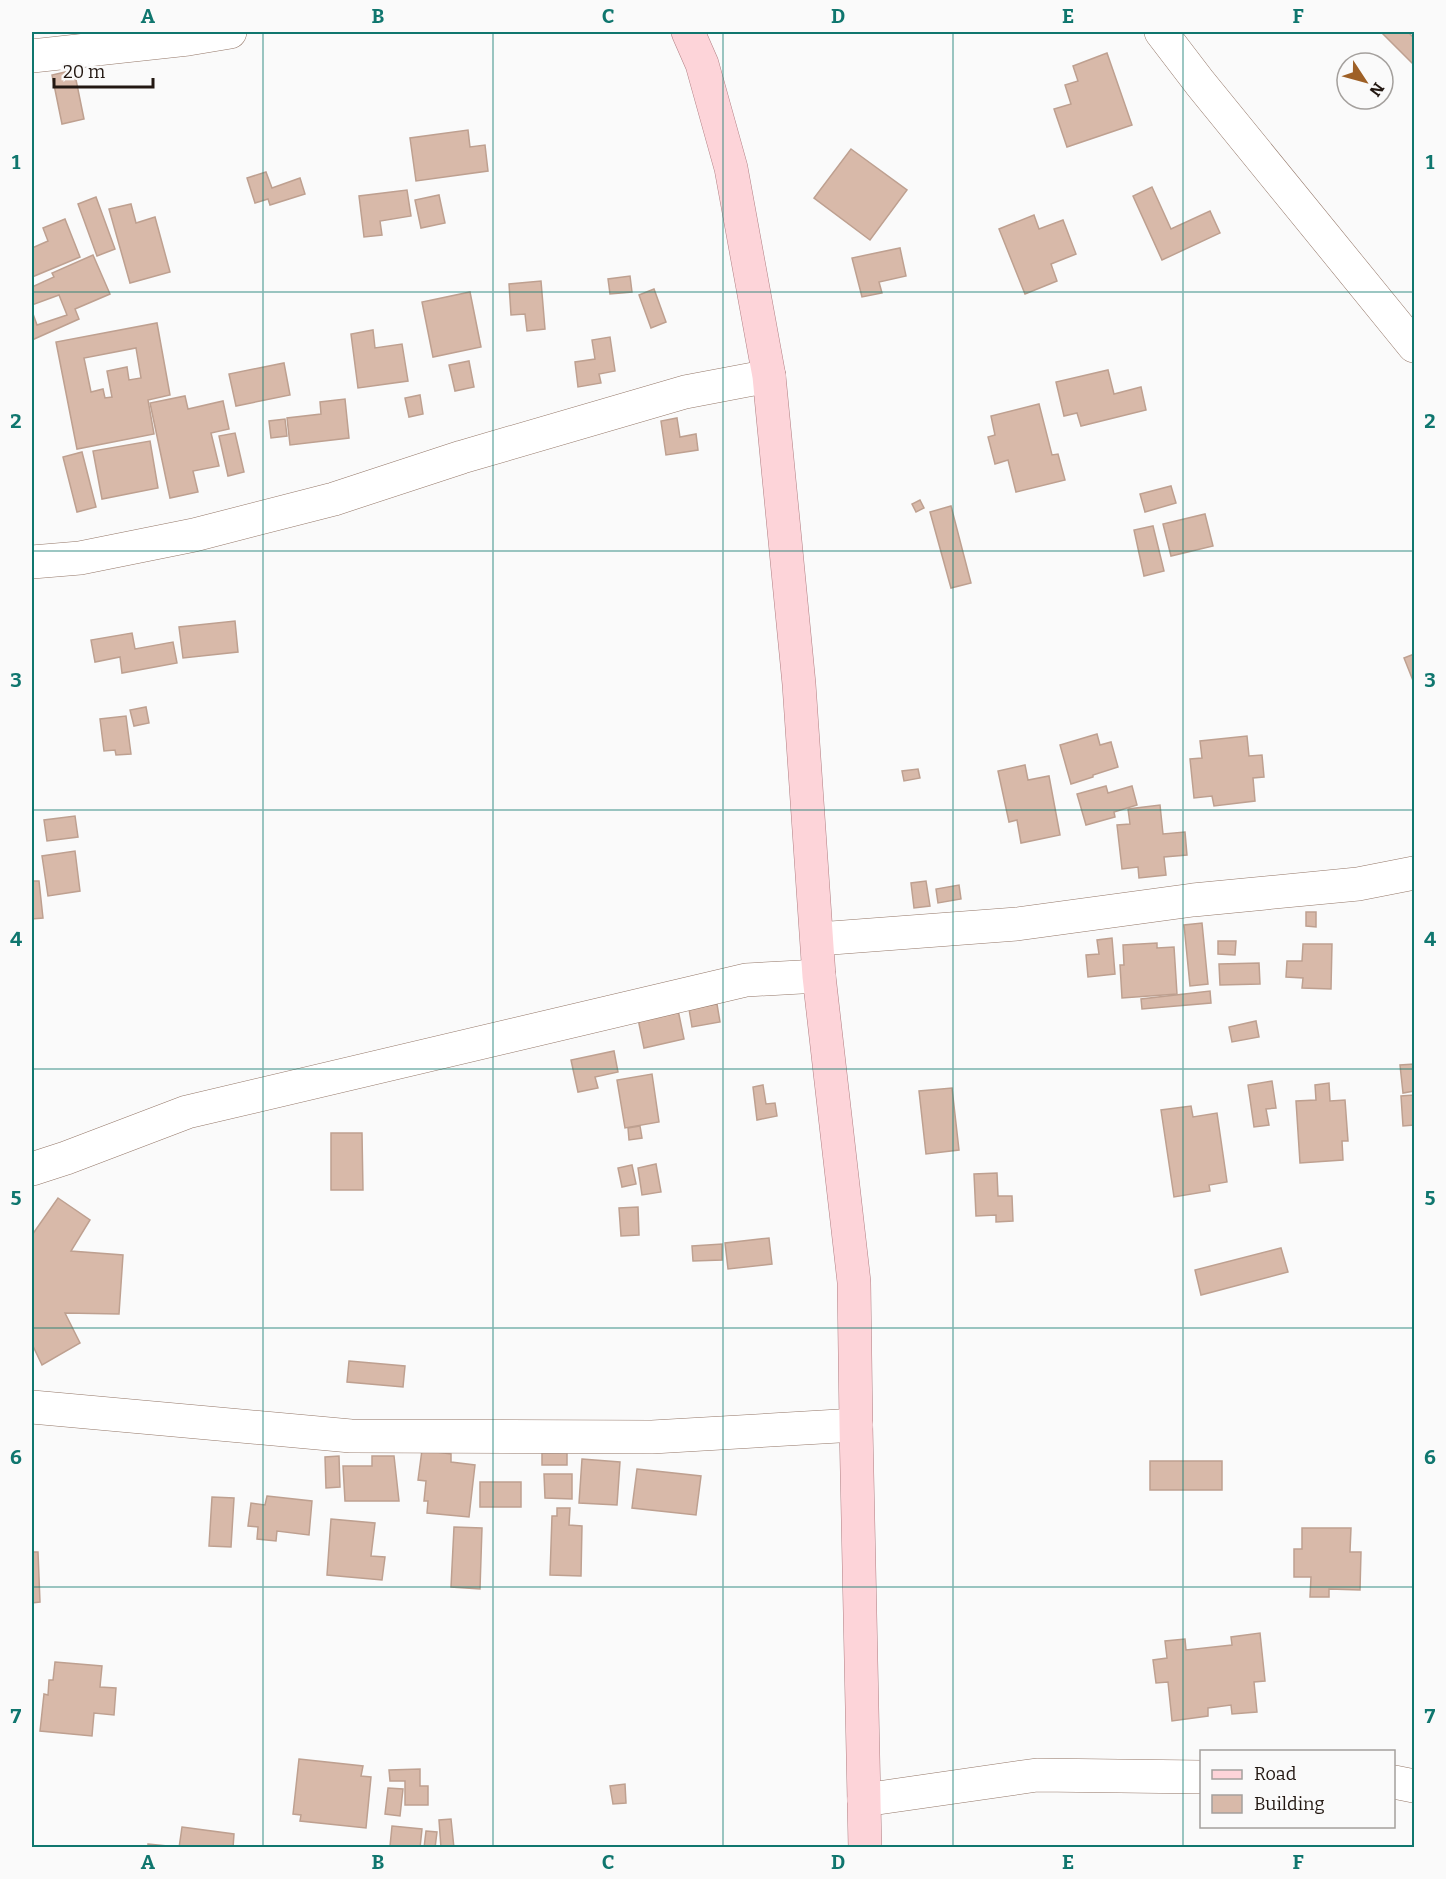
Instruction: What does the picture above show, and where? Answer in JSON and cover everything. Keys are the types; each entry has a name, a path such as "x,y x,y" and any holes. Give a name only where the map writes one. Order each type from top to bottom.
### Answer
{"main road":[{"path":"688,32 702,64 731,168 769,376 799,684 819,976 854,1282 865,1848"}],"street":[{"path":"32,56 188,39 230,32"},
{"path":"1161,32 1414,346"},
{"path":"32,562 80,558 194,536 334,499 462,457 685,392 769,376"},
{"path":"818,939 1017,924 1193,900 1358,884 1414,873"},
{"path":"32,1169 187,1112 746,980 819,976"},
{"path":"32,1407 351,1436 652,1437 855,1425"},
{"path":"864,1800 1037,1775 1200,1778"},
{"path":"1395,1782 1414,1786"}],"building":[{"path":"1381,32 1408,32 1414,38 1414,65"},
{"path":"1107,53 1132,125 1067,147 1054,109 1071,104 1065,85 1078,81 1073,66"},
{"path":"74,70 84,119 62,124 52,75"},
{"path":"468,130 470,147 485,145 488,171 416,181 410,138"},
{"path":"851,149 907,190 870,240 814,198"},
{"path":"266,172 272,188 300,178 305,194 270,205 268,199 255,203 247,178"},
{"path":"1152,187 1171,229 1210,211 1220,233 1162,260 1133,196"},
{"path":"407,190 411,216 380,221 382,235 364,237 359,196"},
{"path":"439,195 445,223 421,228 415,200"},
{"path":"96,197 115,249 97,256 78,204"},
{"path":"131,204 136,223 155,217 170,272 130,283 109,209"},
{"path":"1034,215 1039,229 1063,220 1076,254 1051,264 1057,281 1025,294 999,229"},
{"path":"65,219 80,257 32,277 32,248 48,241 43,228"},
{"path":"900,248 906,276 879,282 882,293 862,297 852,258"},
{"path":"93,255 110,294 75,309 79,319 32,340 32,311 37,325 67,315 59,295 32,305 32,287 54,277 52,273"},
{"path":"630,276 632,292 610,294 608,279"},
{"path":"541,281 545,329 527,331 525,314 511,315 509,284"},
{"path":"654,289 666,322 651,328 639,295"},
{"path":"470,292 481,347 433,357 422,302"},
{"path":"157,323 170,395 148,400 154,434 77,449 56,342","holes":["136,348 141,378 129,380 127,367 107,371 112,397 105,398 103,389 91,392 84,358"]},
{"path":"373,330 375,348 402,344 408,381 358,388 351,334"},
{"path":"610,337 615,371 599,374 601,383 578,387 575,362 595,359 592,340"},
{"path":"469,361 474,387 455,391 449,365"},
{"path":"284,363 290,395 236,406 229,374"},
{"path":"1108,370 1114,394 1141,387 1146,410 1081,426 1077,413 1064,416 1056,382"},
{"path":"420,395 423,414 409,417 405,398"},
{"path":"185,396 188,409 223,401 229,429 211,433 219,466 193,471 198,492 170,498 150,403"},
{"path":"345,399 349,438 290,445 287,418 321,414 320,402"},
{"path":"1039,404 1052,455 1058,454 1065,480 1016,492 1008,460 995,464 988,437 995,435 991,416"},
{"path":"677,418 680,437 696,434 698,450 666,455 661,421"},
{"path":"285,419 287,436 271,438 269,421"},
{"path":"235,433 244,472 228,476 219,436"},
{"path":"150,441 158,488 102,499 93,451"},
{"path":"82,452 96,507 77,512 63,457"},
{"path":"1171,486 1176,503 1145,512 1140,494"},
{"path":"920,500 924,508 916,512 912,504"},
{"path":"951,506 971,583 951,588 930,512"},
{"path":"1205,514 1213,546 1171,556 1163,524"},
{"path":"1153,526 1164,571 1144,576 1134,530"},
{"path":"235,621 238,652 183,658 179,627"},
{"path":"132,633 135,649 173,642 177,663 122,673 120,657 95,662 91,640"},
{"path":"1414,654 1414,683 1404,658"},
{"path":"146,707 149,723 134,726 130,710"},
{"path":"126,716 131,754 116,755 115,750 104,751 100,719"},
{"path":"1097,734 1100,745 1111,742 1118,767 1071,784 1060,745"},
{"path":"1247,736 1249,756 1262,755 1264,777 1253,778 1255,801 1214,806 1212,796 1194,798 1190,759 1202,758 1200,741"},
{"path":"1025,765 1028,780 1049,776 1060,835 1021,843 1017,820 1009,822 998,771"},
{"path":"918,769 920,778 904,781 902,771"},
{"path":"1106,786 1108,793 1132,786 1137,805 1114,812 1115,817 1086,825 1077,794"},
{"path":"1160,805 1163,834 1185,832 1187,855 1164,857 1166,875 1139,878 1138,867 1122,869 1117,825 1130,824 1128,809"},
{"path":"75,816 78,837 47,841 44,820"},
{"path":"75,851 80,891 48,896 42,856"},
{"path":"32,881 39,881 43,918 32,919"},
{"path":"926,881 930,906 914,908 911,883"},
{"path":"959,885 961,899 938,903 936,889"},
{"path":"1306,912 1316,912 1316,927 1306,926"},
{"path":"1202,923 1208,984 1190,986 1184,925"},
{"path":"1112,938 1115,974 1088,977 1086,955 1099,954 1097,940"},
{"path":"1218,941 1236,941 1235,955 1218,954"},
{"path":"1157,943 1157,948 1174,947 1177,994 1122,998 1120,965 1124,965 1123,945"},
{"path":"1303,944 1332,944 1331,989 1302,988 1303,978 1286,977 1287,961 1302,961"},
{"path":"1259,963 1260,984 1220,985 1219,964"},
{"path":"1210,991 1211,1003 1142,1009 1141,999"},
{"path":"717,1004 720,1022 692,1027 689,1009"},
{"path":"677,1005 684,1039 644,1048 637,1014"},
{"path":"1256,1021 1259,1037 1232,1042 1229,1027"},
{"path":"614,1051 618,1072 595,1077 598,1088 578,1092 571,1060"},
{"path":"1414,1064 1414,1091 1403,1093 1400,1065"},
{"path":"652,1074 659,1122 625,1128 617,1080"},
{"path":"1272,1081 1276,1108 1266,1109 1269,1125 1254,1127 1248,1085"},
{"path":"1329,1083 1330,1101 1345,1100 1348,1141 1342,1141 1343,1160 1300,1163 1296,1101 1316,1100 1315,1085"},
{"path":"763,1085 766,1104 775,1103 777,1116 757,1120 753,1087"},
{"path":"952,1088 959,1150 926,1154 919,1091"},
{"path":"1414,1095 1414,1125 1403,1126 1401,1096"},
{"path":"1191,1106 1193,1117 1217,1113 1227,1182 1209,1185 1210,1191 1174,1197 1161,1110"},
{"path":"640,1126 642,1138 629,1140 628,1128"},
{"path":"331,1133 362,1133 363,1190 331,1190"},
{"path":"656,1164 661,1192 642,1195 638,1168"},
{"path":"632,1165 636,1184 622,1187 618,1168"},
{"path":"997,1173 998,1196 1012,1196 1013,1221 996,1222 996,1215 976,1216 974,1174"},
{"path":"58,1198 90,1220 71,1251 123,1255 119,1314 65,1313 80,1343 42,1365 32,1344 32,1235"},
{"path":"638,1207 639,1235 621,1236 619,1208"},
{"path":"769,1238 772,1264 728,1269 725,1243"},
{"path":"722,1244 722,1260 693,1261 692,1246"},
{"path":"1281,1248 1288,1272 1201,1295 1195,1270"},
{"path":"349,1361 405,1366 403,1387 347,1382"},
{"path":"422,1450 451,1454 451,1462 475,1465 469,1517 427,1513 428,1501 424,1501 426,1481 418,1480"},
{"path":"542,1453 567,1453 567,1465 542,1465"},
{"path":"339,1456 340,1487 326,1488 325,1457"},
{"path":"372,1456 394,1456 399,1501 345,1501 343,1466 372,1466"},
{"path":"582,1459 620,1462 617,1505 579,1503"},
{"path":"1150,1461 1222,1461 1222,1490 1150,1490"},
{"path":"637,1469 701,1476 696,1515 632,1508"},
{"path":"544,1474 572,1474 572,1499 545,1498"},
{"path":"480,1482 521,1482 521,1507 480,1507"},
{"path":"267,1496 312,1501 309,1535 277,1531 276,1541 257,1539 258,1527 248,1526 251,1503 265,1505"},
{"path":"212,1497 234,1498 231,1547 209,1546"},
{"path":"557,1508 570,1508 569,1525 582,1526 581,1576 550,1575 552,1516 557,1516"},
{"path":"331,1519 375,1523 371,1556 385,1557 382,1580 327,1575"},
{"path":"454,1527 482,1528 480,1589 451,1587"},
{"path":"1302,1528 1351,1528 1350,1552 1361,1552 1360,1590 1329,1589 1329,1597 1310,1597 1311,1577 1294,1577 1294,1549 1302,1549"},
{"path":"32,1552 38,1552 40,1602 32,1603"},
{"path":"1260,1633 1265,1681 1254,1682 1257,1712 1232,1714 1231,1705 1208,1708 1208,1716 1172,1721 1168,1682 1156,1683 1153,1660 1167,1658 1165,1641 1185,1639 1186,1650 1232,1645 1231,1637"},
{"path":"55,1662 102,1666 100,1687 116,1688 114,1715 94,1713 92,1736 40,1731 44,1694 48,1695 49,1680 53,1680"},
{"path":"299,1759 363,1766 361,1776 371,1777 366,1828 300,1821 301,1815 293,1814"},
{"path":"420,1769 420,1786 428,1786 428,1805 405,1805 405,1781 390,1781 389,1770"},
{"path":"625,1784 626,1803 613,1804 610,1786"},
{"path":"388,1788 403,1789 400,1816 385,1814"},
{"path":"451,1819 454,1848 441,1848 439,1820"},
{"path":"392,1826 422,1829 420,1848 390,1846"},
{"path":"182,1827 234,1834 233,1848 179,1848"},
{"path":"426,1831 437,1832 435,1848 424,1848"},
{"path":"148,1844 177,1847 177,1848 148,1848"}]}
